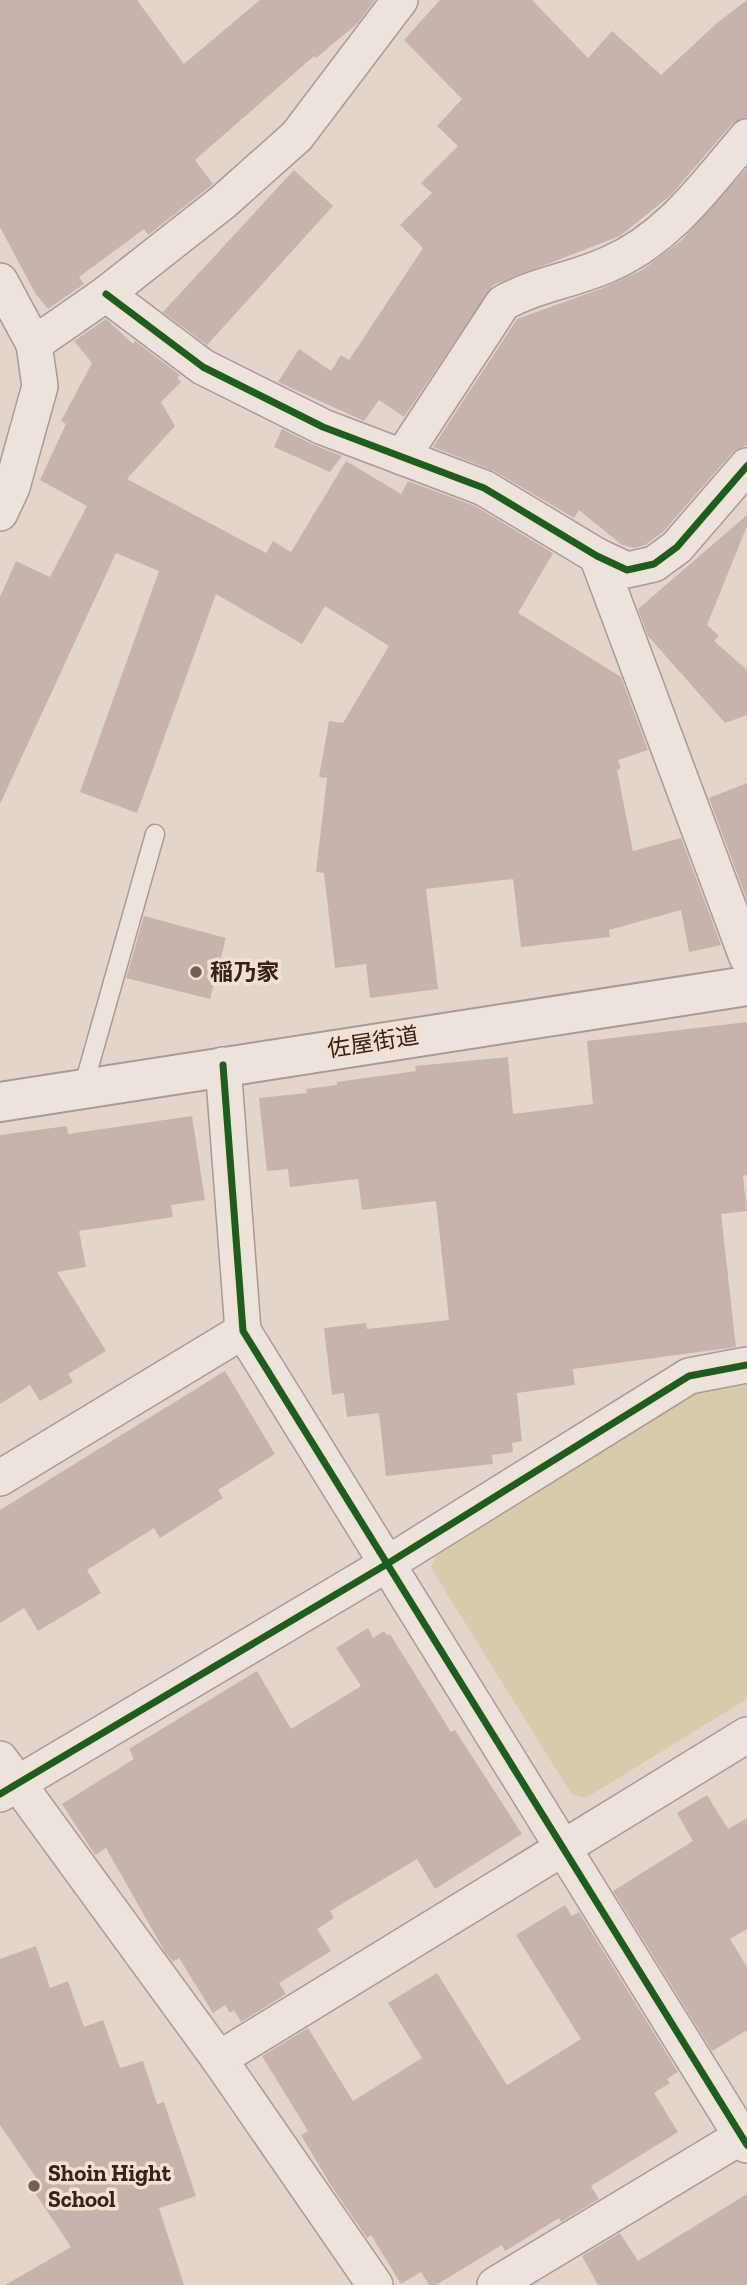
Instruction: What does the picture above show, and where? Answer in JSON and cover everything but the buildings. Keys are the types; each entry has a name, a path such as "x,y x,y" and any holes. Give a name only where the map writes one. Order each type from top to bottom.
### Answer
{"street":[{"path":"34,344 106,294 223,202 296,136 400,0"},
{"path":"402,457 503,303 525,291 610,264 670,227 747,137"},
{"path":"0,281 34,344 40,386 12,487 0,513"},
{"path":"106,294 203,367 323,427 484,488 597,556 627,570 654,564 677,547 747,466"},
{"path":"597,556 747,957"},
{"name":"佐屋街道","path":"0,1102 223,1065 747,986"},
{"path":"223,1065 243,1331 745,2138 495,2285"},
{"path":"0,1478 243,1331"},
{"path":"374,2285 219,2059 5,1779 387,1564 689,1376 747,1365"},
{"path":"219,2059 747,1735"}],"lane":[{"path":"83,1088 155,834"}],"shaded area":[{"path":"747,1380 747,1699 586,1798 572,1795 431,1568 435,1557 684,1400 714,1385"}],"cycle path":[{"path":"106,294 203,367 323,427 484,488 597,556 627,570 654,564 677,547 747,466"},
{"path":"223,1065 243,1331 747,2145"},
{"path":"0,1794 387,1564 689,1376 747,1365"}],"place":[{"name":"稲乃家","path":"196,972"},
{"name":"Shoin Hight School","path":"34,2186"}]}
